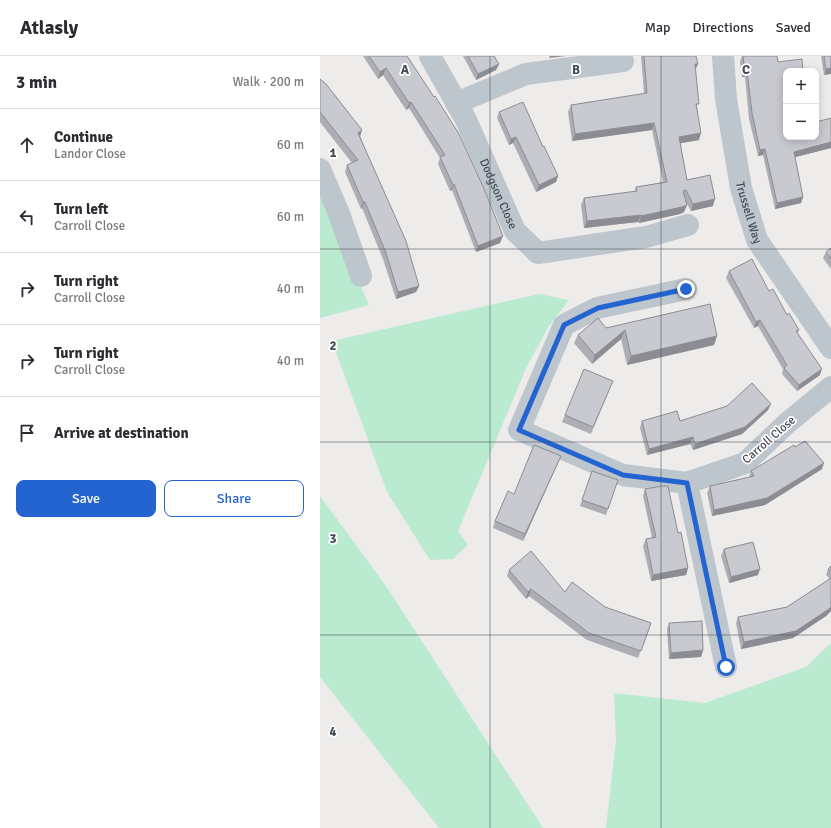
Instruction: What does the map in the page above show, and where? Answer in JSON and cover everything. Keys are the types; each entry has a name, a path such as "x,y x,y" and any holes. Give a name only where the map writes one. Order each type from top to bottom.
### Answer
{"street":[{"name":"Dodgson Close","path":"430,56 469,127 515,231 538,253 646,237 688,224"},
{"name":"Trussell Way","path":"723,56 726,99 741,188 757,240 831,348"},
{"path":"456,103 526,74 623,61"},
{"path":"320,169 338,211 361,276"},
{"name":"Carroll Close","path":"686,289 598,308 564,325 519,430 623,475 687,483 745,463 786,424 831,387"},
{"path":"687,483 726,667"}],"green space":[{"path":"320,194 369,305 320,318"},
{"path":"539,294 569,300 549,326 527,366 458,531 468,545 453,559 430,560 387,492 332,341"},
{"path":"320,496 386,586 543,828 439,828 320,677"},
{"path":"831,643 831,828 606,828 616,740 614,693 705,703 806,667"}],"building":[{"path":"369,56 407,56 459,134 485,191 503,236 478,246 454,184 453,185 440,157 445,155 411,102 409,103 386,68 380,72"},
{"path":"468,56 494,56 499,64 478,74"},
{"path":"644,56 696,56 698,64 695,64 699,104 696,104 701,133 679,137 687,180 710,175 715,199 693,204 686,190 683,191 687,205 682,207 641,216 587,221 584,198 637,191 636,187 667,182 654,123 575,134 571,105 647,93"},
{"path":"743,56 777,56 778,62 802,59 803,68 783,68 783,140 819,140 819,121 831,118 831,142 794,152 803,197 777,203 765,149 760,150 752,113 747,71 745,71"},
{"path":"824,56 831,56 831,68 826,69"},
{"path":"320,79 326,84 362,130 358,133 406,241 419,286 398,292 386,253 365,202 363,202 347,165 358,160 320,112"},
{"path":"523,102 558,176 539,185 516,137 511,139 499,112"},
{"path":"831,248 831,259 826,252"},
{"path":"752,259 769,291 773,289 787,315 789,313 799,330 796,331 822,369 799,385 784,368 787,365 760,320 756,322 729,271"},
{"path":"710,304 717,336 631,356 625,330 595,355 578,335 598,318 606,328"},
{"path":"584,369 613,381 593,427 565,415"},
{"path":"752,383 771,404 745,427 695,444 693,437 649,449 642,421 677,411 680,421 727,406"},
{"path":"805,441 824,463 767,498 714,510 710,486 754,476 751,471 794,445 795,447"},
{"path":"534,445 561,456 525,534 495,521 508,491 514,494"},
{"path":"592,471 618,480 608,509 582,500"},
{"path":"668,486 678,533 681,532 688,568 653,575 646,539 656,537 645,489"},
{"path":"753,542 760,569 731,577 724,549"},
{"path":"531,551 565,592 572,582 605,607 651,623 641,651 589,633 531,589 528,592 509,570"},
{"path":"831,578 831,607 829,609 796,631 744,642 738,617 787,607"},
{"path":"702,621 703,650 671,653 669,623"}],"route":[{"path":"686,289 598,308 564,325 519,430 623,475 687,483 726,667"}]}
